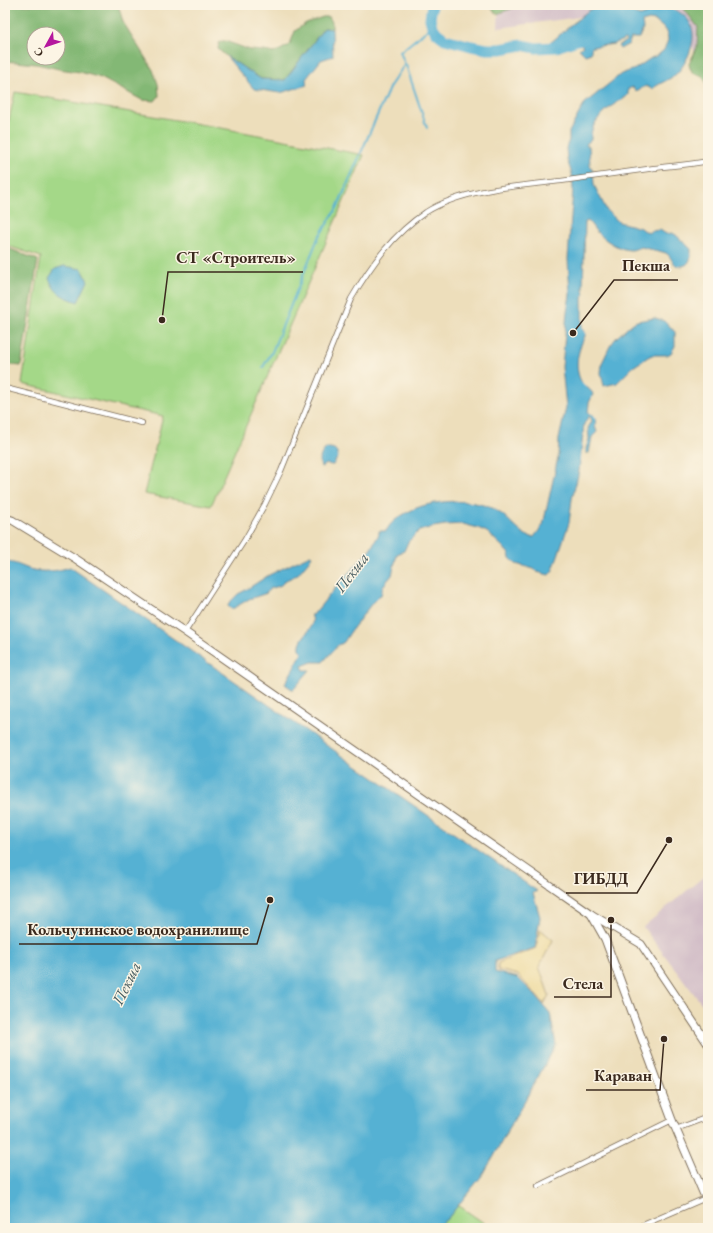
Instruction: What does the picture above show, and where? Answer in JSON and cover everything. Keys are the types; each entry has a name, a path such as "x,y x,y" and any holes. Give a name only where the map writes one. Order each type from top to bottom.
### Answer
{"main road":[{"path":"5,518 18,524 76,559 185,632 591,914 641,944 708,1044"},
{"path":"591,914 605,939 672,1120 707,1200"}],"street":[{"path":"185,632 244,541 265,504 281,471 351,299 362,279 380,254 407,226 427,212 467,195 516,185 562,181 708,161"},
{"path":"5,388 142,423"},
{"path":"676,1129 708,1118"},
{"path":"538,1186 672,1120"},
{"path":"636,1228 707,1200"}],"shaded area":[{"path":"499,5 668,5 498,28"},
{"path":"674,5 708,5 708,82"},
{"path":"708,873 708,1012 643,927"}],"green space":[{"path":"5,5 118,5 123,22 153,70 158,84 159,96 155,101 142,100 101,78 80,72 46,66 66,66 66,26 26,26 26,63 5,61"},
{"path":"490,5 541,5 536,7 516,7 497,14"},
{"path":"677,5 704,5 708,12 708,85 702,76 693,73 689,64 697,47 698,27 683,8"},
{"path":"323,17 329,17 332,22 332,29 324,28 285,80 261,79 218,49 219,42 225,41 250,50 274,53 290,44 295,31 306,23"},
{"path":"15,92 216,127 364,155 211,506 144,494 163,416 22,384 41,257 5,245 5,138"},
{"path":"5,247 38,260 21,366 5,364"},
{"path":"458,1205 491,1228 436,1228 448,1218"}],"sand":[{"path":"540,929 553,940 539,967 549,995 544,1004 518,975 498,970 498,963 536,948"}],"water":[{"path":"597,5 630,5 635,14 640,16 655,8 669,8 685,16 690,22 693,37 692,45 686,60 679,71 652,89 646,86 636,91 633,87 628,89 628,95 609,108 598,119 591,132 591,140 586,144 589,146 590,165 593,171 594,185 607,211 619,222 641,228 648,233 651,231 660,230 666,234 672,233 676,235 691,249 691,254 690,260 687,264 678,266 667,254 663,252 642,247 627,250 618,247 601,236 588,221 585,222 582,328 586,334 579,352 577,365 579,377 582,383 593,394 589,403 588,413 596,419 595,426 597,432 592,437 589,453 586,453 589,439 588,428 592,421 589,416 584,424 579,471 572,499 569,523 553,570 549,575 516,564 503,547 487,532 478,528 463,524 445,525 419,531 408,542 404,551 397,554 392,575 383,586 381,595 372,603 344,642 339,644 323,662 312,662 302,666 304,670 310,670 293,690 285,684 302,653 300,643 312,625 311,615 313,615 341,581 370,550 379,534 379,531 386,531 391,524 400,517 421,506 456,501 480,504 491,508 504,516 525,535 530,537 534,537 543,525 558,457 559,439 566,407 562,367 570,295 568,259 573,189 572,174 567,160 566,148 569,140 569,132 584,104 621,74 635,69 658,55 664,50 668,40 666,30 655,21 649,20 642,22 643,29 639,38 631,38 629,44 620,49 618,46 626,41 625,39 614,44 592,47 591,53 585,55 579,49 583,46 572,39 565,43 561,51 545,51 543,45 549,44 584,14"},
{"path":"324,28 332,29 333,56 321,60 306,79 307,85 280,93 254,89 226,56 261,79 285,80"},
{"path":"64,266 82,269 88,281 78,302 60,294 54,288 49,278 55,269"},
{"path":"655,318 665,321 675,332 675,346 671,353 667,355 652,355 633,367 617,383 604,386 601,373 602,363 610,346 616,338 633,323"},
{"path":"327,448 332,448 335,450 338,457 333,465 327,464 321,467 321,456"},
{"path":"310,555 312,556 297,575 286,580 281,585 269,589 267,593 249,599 234,608 231,609 228,606 228,604 238,594 269,575"},
{"path":"5,562 14,563 29,569 40,571 60,570 70,567 537,891 533,893 540,917 535,948 495,961 495,972 518,978 550,1013 556,1045 484,1173 448,1218 436,1228 5,1228"}],"waterway":[{"name":"Пекша","path":"432,5 430,19 432,26 437,33 445,39 471,46 487,49 501,49 522,45 536,48 556,47 589,36"},
{"path":"263,367 272,352 318,238 337,208 390,86 405,64 400,52 432,26"},
{"path":"406,65 427,128"}],"place":[{"name":"СТ «Строитель»","path":"162,320"},
{"name":"Пекша","path":"573,333"},
{"name":"ГИБДД","path":"669,840"},
{"name":"Кольчугинское водохранилище","path":"270,900"},
{"name":"Стела","path":"611,920"},
{"name":"Караван","path":"664,1039"}]}
